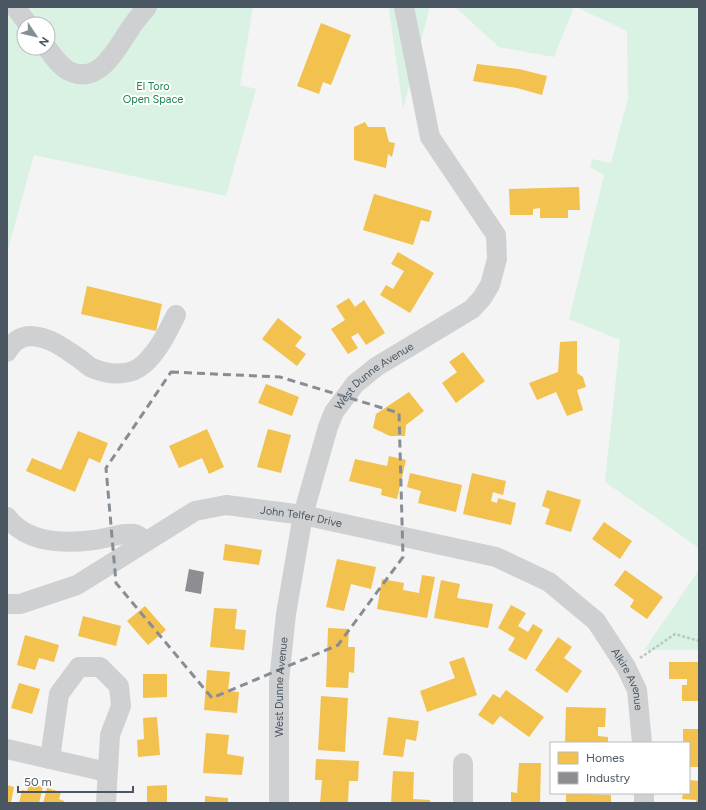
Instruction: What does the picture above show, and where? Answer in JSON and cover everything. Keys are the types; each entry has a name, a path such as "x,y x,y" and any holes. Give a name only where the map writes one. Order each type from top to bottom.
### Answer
{"street":[{"path":"15,7 22,16"},
{"path":"54,56 70,72 83,74 98,70 112,57 147,7"},
{"name":"West Dunne Avenue","path":"279,803 279,681 286,614 303,515 328,427 334,412 350,390 376,367 472,309 482,298 490,285 497,260 496,235 430,137 404,7"},
{"path":"7,352 12,344 24,336 40,337 53,340 91,368 111,374 125,374 143,365 160,347 176,315"},
{"name":"John Telfer Drive","path":"7,604 20,604 77,585 195,511 226,505 303,515 496,557 549,582 596,621"},
{"path":"7,517 21,531 38,538 59,542 94,540 134,534 148,541"},
{"name":"Alkire Avenue","path":"596,621 626,666 637,690 642,742"},
{"path":"50,759 59,694 79,667 100,667 119,686 121,706 110,736 106,772 106,803"},
{"path":"7,749 106,772"},
{"path":"463,803 464,763"}],"path":[{"path":"626,666 675,634 699,641"}],"highlighted area":[{"path":"171,372 280,377 399,413 403,557 338,645 212,698 116,583 106,468"}],"green space":[{"name":"El Toro Open Space","path":"7,7 253,7 240,85 256,89 226,196 34,155 7,253"},
{"path":"387,7 430,7 403,109 389,9"},
{"path":"455,7 574,7 554,57 499,47"},
{"path":"576,7 699,7 699,548 605,482 620,340 569,319 604,175 590,167 592,159 611,163 628,98 627,31"},
{"path":"699,570 699,650 644,650"}],"building: Homes":[{"path":"321,23 351,35 331,85 323,82 319,94 297,86"},
{"path":"477,64 519,69 547,76 542,95 517,88 473,81"},
{"path":"365,122 368,127 385,127 389,142 395,143 392,157 388,154 386,168 354,160 354,127"},
{"path":"579,187 580,210 568,210 568,218 540,218 540,208 533,209 533,215 510,215 509,189"},
{"path":"374,194 432,211 429,222 421,220 413,245 363,230"},
{"path":"398,252 434,273 410,313 380,295 386,285 393,289 404,271 391,264"},
{"path":"87,286 162,304 156,331 81,314"},
{"path":"349,298 355,307 364,300 385,333 366,345 358,333 351,337 358,348 348,354 331,329 345,320 336,306"},
{"path":"278,318 302,337 295,346 306,354 297,366 262,339"},
{"path":"577,341 577,373 583,377 586,387 577,390 583,410 567,416 556,392 537,400 529,383 558,372 560,342"},
{"path":"463,352 485,381 456,403 442,383 457,372 449,362"},
{"path":"266,384 299,397 292,416 258,403"},
{"path":"409,392 424,411 406,425 405,436 390,436 373,428 376,414"},
{"path":"207,429 224,467 209,474 202,458 179,468 169,446"},
{"path":"268,429 291,435 281,473 257,467"},
{"path":"78,431 108,443 100,463 89,458 75,492 26,471 32,458 61,470"},
{"path":"389,456 406,460 397,499 381,495 382,489 349,481 355,459 387,466"},
{"path":"410,473 462,485 456,512 418,503 421,491 407,487"},
{"path":"472,473 506,481 503,495 493,492 491,501 497,503 498,498 516,503 511,525 463,514"},
{"path":"547,490 581,500 571,532 545,524 550,509 542,506"},
{"path":"604,522 632,541 620,559 592,539"},
{"path":"225,544 262,550 259,565 223,560"},
{"path":"337,559 376,567 371,589 351,584 344,611 326,607"},
{"path":"625,570 663,597 647,619 630,607 634,600 614,585"},
{"path":"422,575 435,577 427,618 377,609 382,579 404,583 403,590 419,593"},
{"path":"441,580 460,584 457,598 493,604 488,628 434,618"},
{"path":"511,605 526,613 518,626 528,632 533,624 543,630 526,660 508,650 515,638 498,628"},
{"path":"145,606 166,630 148,645 127,621"},
{"path":"214,608 237,609 235,629 246,630 244,650 210,647"},
{"path":"83,616 121,626 116,646 78,636"},
{"path":"328,628 349,629 348,647 355,647 354,673 349,672 348,688 326,687"},
{"path":"25,635 59,645 54,662 39,658 35,670 17,665"},
{"path":"558,637 572,647 564,658 582,671 567,693 535,670"},
{"path":"464,657 477,695 427,712 420,691 455,678 449,662"},
{"path":"669,662 699,662 699,701 682,701 682,685 687,685 687,679 669,679"},
{"path":"207,670 230,672 228,691 239,692 237,713 204,710"},
{"path":"143,674 167,674 167,697 143,698"},
{"path":"19,683 40,689 32,714 11,708"},
{"path":"506,690 544,717 529,737 500,716 493,725 478,715 493,694 500,698"},
{"path":"321,696 348,698 345,752 318,750"},
{"path":"566,707 606,708 605,727 598,727 598,736 608,737 608,742 565,742"},
{"path":"157,717 160,755 138,757 137,740 144,739 143,718"},
{"path":"388,717 419,721 416,741 406,739 403,757 383,755"},
{"path":"683,729 699,729 699,767 690,767 690,742 683,742"},
{"path":"206,733 229,735 227,754 244,757 242,775 203,773"},
{"path":"316,759 359,761 358,781 349,781 348,803 320,803 322,780 315,780"},
{"path":"519,763 541,763 540,803 511,803 511,792 517,793"},
{"path":"393,771 414,772 413,799 430,800 430,803 391,803"},
{"path":"690,780 699,781 699,803 696,803 696,800 682,799 683,794 690,794"},
{"path":"29,784 43,787 39,803 19,803 22,790 27,791"},
{"path":"7,785 14,787 11,803 7,803"},
{"path":"167,785 167,803 147,803 147,786"},
{"path":"47,788 61,792 59,799 64,801 64,803 43,803"},
{"path":"566,794 611,795 611,803 566,803"},
{"path":"205,796 228,798 228,803 205,803"}],"building: Industry":[{"path":"189,569 204,572 201,594 185,591"}]}
